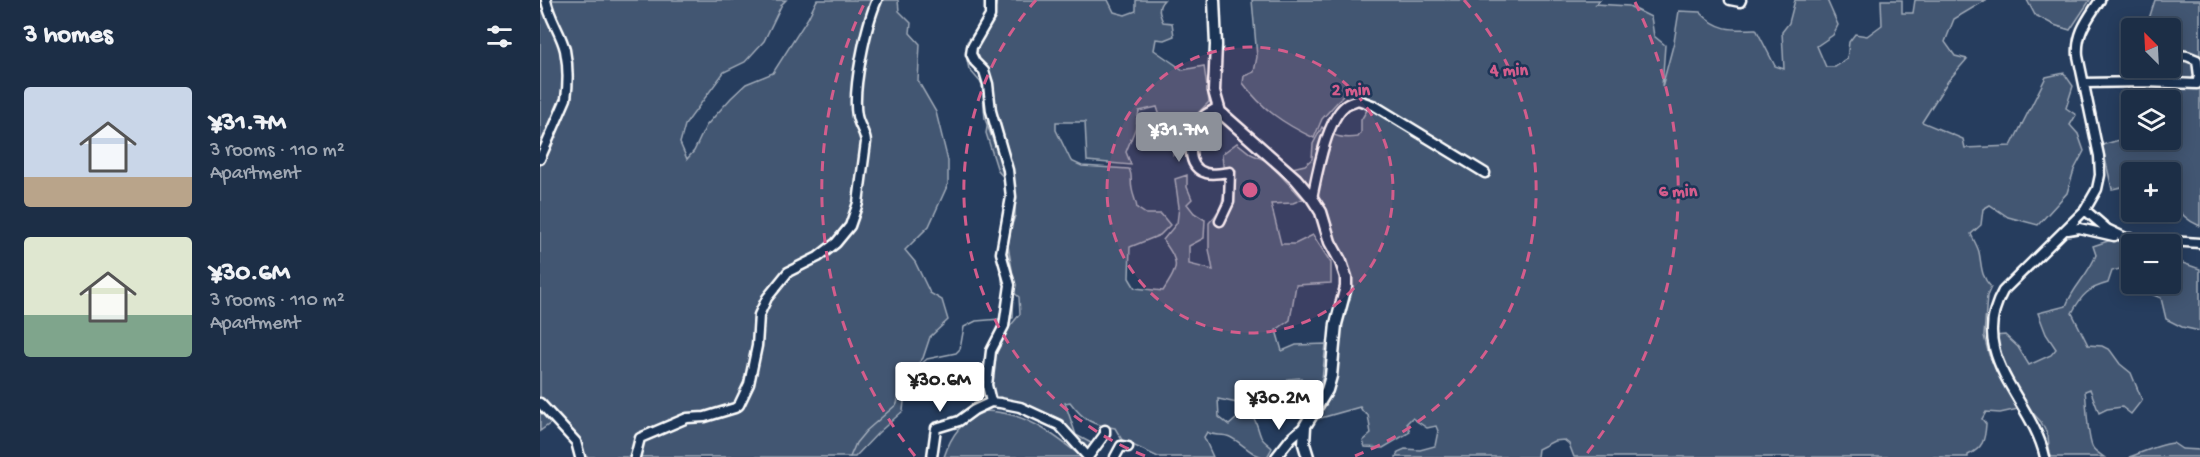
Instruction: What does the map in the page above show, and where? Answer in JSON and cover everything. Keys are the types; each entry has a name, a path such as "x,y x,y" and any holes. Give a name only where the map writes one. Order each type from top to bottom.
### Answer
{"main road":[{"path":"1214,0 1216,45 1214,91 1218,108 1228,121 1291,175 1312,198 1321,212 1329,242 1341,262 1347,282 1336,324 1331,376 1327,390 1305,426 1304,444 1308,457"}],"street":[{"path":"540,159 566,99 567,91 565,50 548,11 546,0"},
{"path":"635,457 640,438 646,434 687,418 705,417 739,405 749,384 757,346 759,315 767,298 788,272 818,257 836,243 850,226 858,203 866,142 866,135 856,115 856,87 877,0"},
{"path":"990,0 990,16 972,47 971,54 984,71 988,84 991,111 1008,170 1011,197 1000,252 1010,285 1004,326 991,351 987,385 991,402"},
{"path":"1730,0 1740,2 1741,0"},
{"path":"2045,457 2035,427 2018,401 1996,356 1992,344 1992,330 1997,304 2003,291 2066,231 2085,210 2097,189 2100,165 2077,42 2082,27 2100,0"},
{"path":"2084,83 2197,84 2199,59 2181,55"},
{"path":"2145,78 2145,82"},
{"path":"1312,198 1321,153 1332,126 1345,106 1358,100 1375,106 1485,173"},
{"path":"1218,108 1206,115 1198,127 1191,147 1193,162 1197,169 1207,174 1230,172 1228,202 1220,221"},
{"path":"2085,210 2107,229 2121,236"},
{"path":"2066,231 2079,228 2121,237"},
{"path":"2181,242 2200,243"},
{"path":"932,457 936,428 959,421 974,410 991,402 1020,407 1049,419 1059,425 1088,457 1105,434 1105,430"},
{"path":"540,403 576,442 580,457"},
{"path":"1276,457 1291,438 1305,426"},
{"path":"1115,457 1121,446 1128,447"}],"shaded area":[{"path":"540,0 786,0 764,41 745,62 724,72 685,125 680,143 687,159 694,151 706,126 731,98 746,84 773,73 817,0 898,0 899,11 911,23 910,33 920,44 918,81 936,112 948,161 948,184 929,226 905,250 915,262 930,293 942,300 948,320 930,337 923,358 911,372 903,411 855,457 577,457 573,439 549,414 551,423 540,431"},
{"path":"998,0 1108,0 1114,12 1125,15 1136,11 1136,0 1164,0 1159,10 1160,16 1163,22 1172,23 1174,36 1164,40 1156,39 1154,50 1183,70 1204,66 1209,102 1192,119 1184,154 1173,155 1175,129 1163,131 1157,128 1161,119 1157,107 1139,111 1136,127 1126,152 1131,165 1087,161 1085,122 1056,122 1056,130 1071,161 1082,166 1129,169 1137,208 1146,214 1161,214 1170,225 1160,235 1130,247 1129,278 1135,288 1163,291 1175,270 1175,260 1163,240 1177,223 1179,207 1175,179 1187,175 1187,187 1192,199 1187,204 1194,213 1205,220 1204,238 1189,246 1189,264 1213,270 1209,249 1209,223 1216,215 1223,199 1222,154 1237,143 1251,154 1267,161 1303,199 1293,203 1271,204 1281,244 1295,244 1313,235 1331,263 1331,283 1296,285 1290,320 1276,330 1282,351 1296,345 1326,344 1322,379 1317,390 1304,391 1305,383 1301,378 1288,379 1257,404 1218,399 1219,417 1229,425 1244,412 1254,419 1262,438 1272,448 1267,457 1252,452 1230,437 1207,432 1204,437 1213,457 1158,457 1122,440 1115,428 1090,421 1080,414 1070,402 1065,403 1076,435 1091,443 1088,454 1048,424 1033,416 984,400 987,379 998,341 1020,314 1019,297 1002,282 1001,255 1015,216 1015,190 998,171 986,133 990,111 986,80 968,53 967,42"},
{"path":"1252,0 1600,0 1596,4 1629,6 1651,17 1654,36 1665,45 1662,87 1674,42 1679,11 1700,12 1713,23 1726,28 1756,29 1775,66 1784,69 1782,32 1789,23 1795,0 1827,0 1838,25 1833,35 1817,46 1826,67 1835,67 1847,59 1849,42 1855,34 1867,36 1882,25 1881,0 1902,0 1902,13 1913,13 1915,0 1986,0 1954,19 1945,42 1955,56 1967,59 1948,81 1922,122 1963,139 1965,148 2011,146 2046,77 2064,73 2073,86 2066,108 2076,115 2070,125 2078,134 2084,151 2074,170 2067,193 2038,225 2008,217 1990,205 1983,209 1981,225 1971,234 1979,252 1983,274 1991,287 1987,296 1984,336 1989,355 2018,409 2000,413 1986,412 1982,419 1986,424 1984,439 1968,457 1574,457 1569,444 1564,440 1554,441 1538,449 1537,457 1396,457 1398,452 1405,449 1420,450 1435,446 1438,431 1436,426 1427,428 1412,418 1407,423 1410,432 1383,448 1365,447 1363,441 1371,434 1368,415 1360,407 1310,421 1328,379 1349,286 1322,237 1316,208 1288,169 1305,165 1312,159 1313,144 1322,127 1338,137 1358,137 1361,133 1361,120 1367,110 1367,102 1351,87 1322,119 1314,138 1283,121 1266,108 1243,83 1244,76 1254,72 1257,57"},
{"path":"2027,0 2090,0 2070,30 2035,15"},
{"path":"2155,0 2200,0 2200,226 2181,213 2181,162 2121,162 2121,187 2112,189 2102,145 2121,138 2121,150 2181,150 2181,90 2128,90 2127,78 2181,78 2181,18 2149,18"},
{"path":"2121,238 2121,269 2112,271 2108,283 2087,293 2072,313 2088,345 2102,346 2110,350 2120,364 2131,373 2142,400 2131,414 2122,407 2107,409 2099,413 2090,389 2085,391 2091,444 2104,457 2050,457 2048,436 2041,422 2024,403 1998,354 1994,336 2005,335 2018,347 2029,365 2051,355 2056,349 2046,334 2038,313 2066,306 2093,262 2096,255 2093,246"},
{"path":"2181,262 2200,269 2200,331 2182,327 2166,319 2161,298 2151,294 2181,294"},
{"path":"983,411 1012,415 1037,425 1082,457 944,457 950,441 958,430"},
{"path":"2173,443 2182,449 2200,450 2200,457 2129,457 2156,447"}],"waterway":[{"path":"994,15 997,0"},
{"path":"987,30 993,19"},
{"path":"973,40 967,43 966,55 969,69 982,84 985,119 1004,170"},
{"path":"1008,318 1013,318 1014,281 1008,246 1015,200"},
{"path":"850,457 856,443 866,431 897,404 902,381 927,359 956,353 960,349 964,327 976,321 1000,319"}]}
